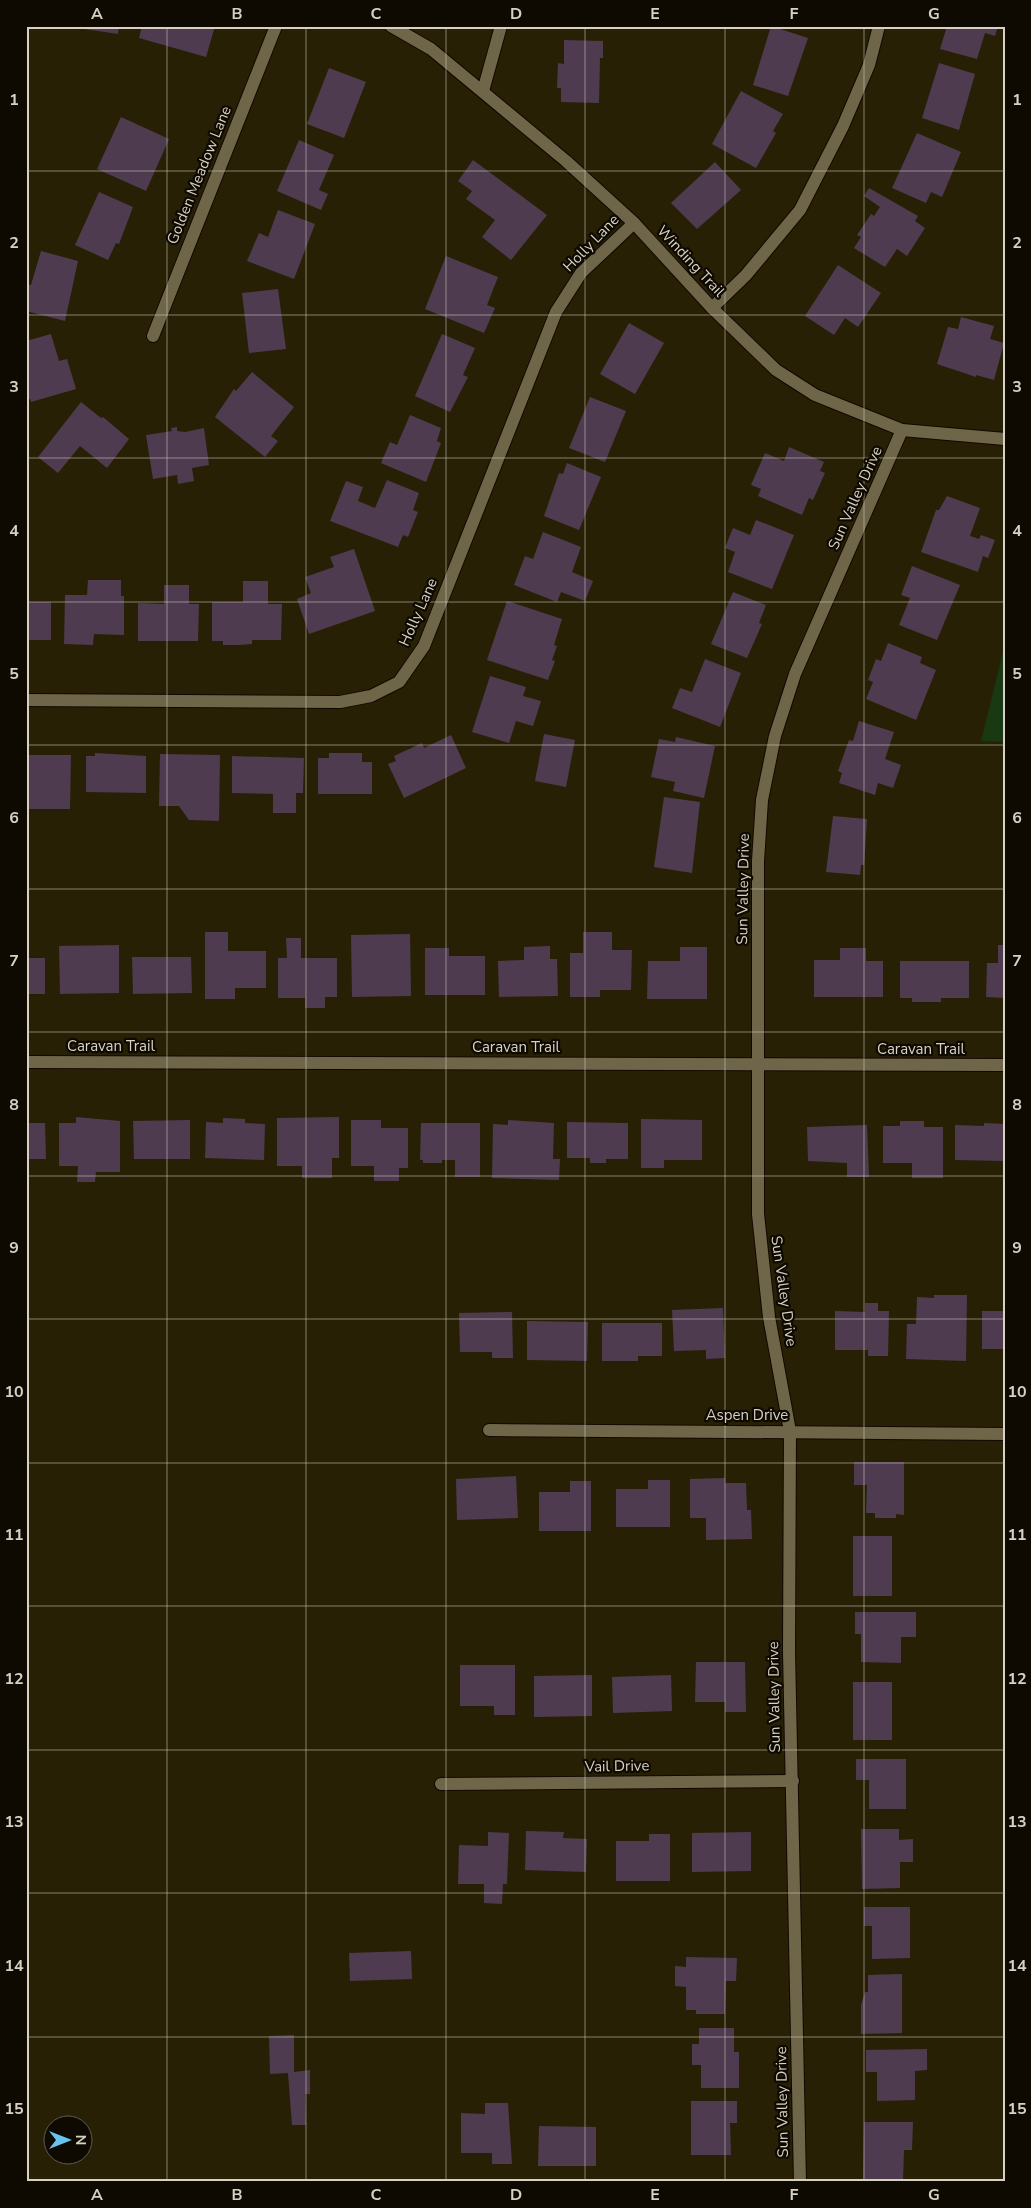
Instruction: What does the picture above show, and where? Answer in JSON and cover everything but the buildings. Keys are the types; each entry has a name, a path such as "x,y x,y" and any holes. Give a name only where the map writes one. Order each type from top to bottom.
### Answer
{"street":[{"name":"Golden Meadow Lane","path":"153,336 276,26"},
{"name":"Winding Trail","path":"390,26 431,49 483,90 566,161 634,223 712,308 776,370 814,395 902,430 1005,439"},
{"path":"483,90 501,26"},
{"path":"712,308 746,275 800,210 843,126 870,65 880,26"},
{"name":"Holly Lane","path":"26,700 340,702 372,696 399,682 424,646 556,312 582,273 634,223"},
{"name":"Sun Valley Drive","path":"800,2182 789,1651 790,1431 769,1317 758,1214 758,861 762,800 775,736 795,674 902,430"},
{"name":"Caravan Trail","path":"26,1062 1005,1065"},
{"name":"Aspen Drive","path":"489,1430 1005,1434"},
{"name":"Vail Drive","path":"441,1784 793,1781"}],"green space":[{"path":"1005,644 1005,742 981,741"}]}
